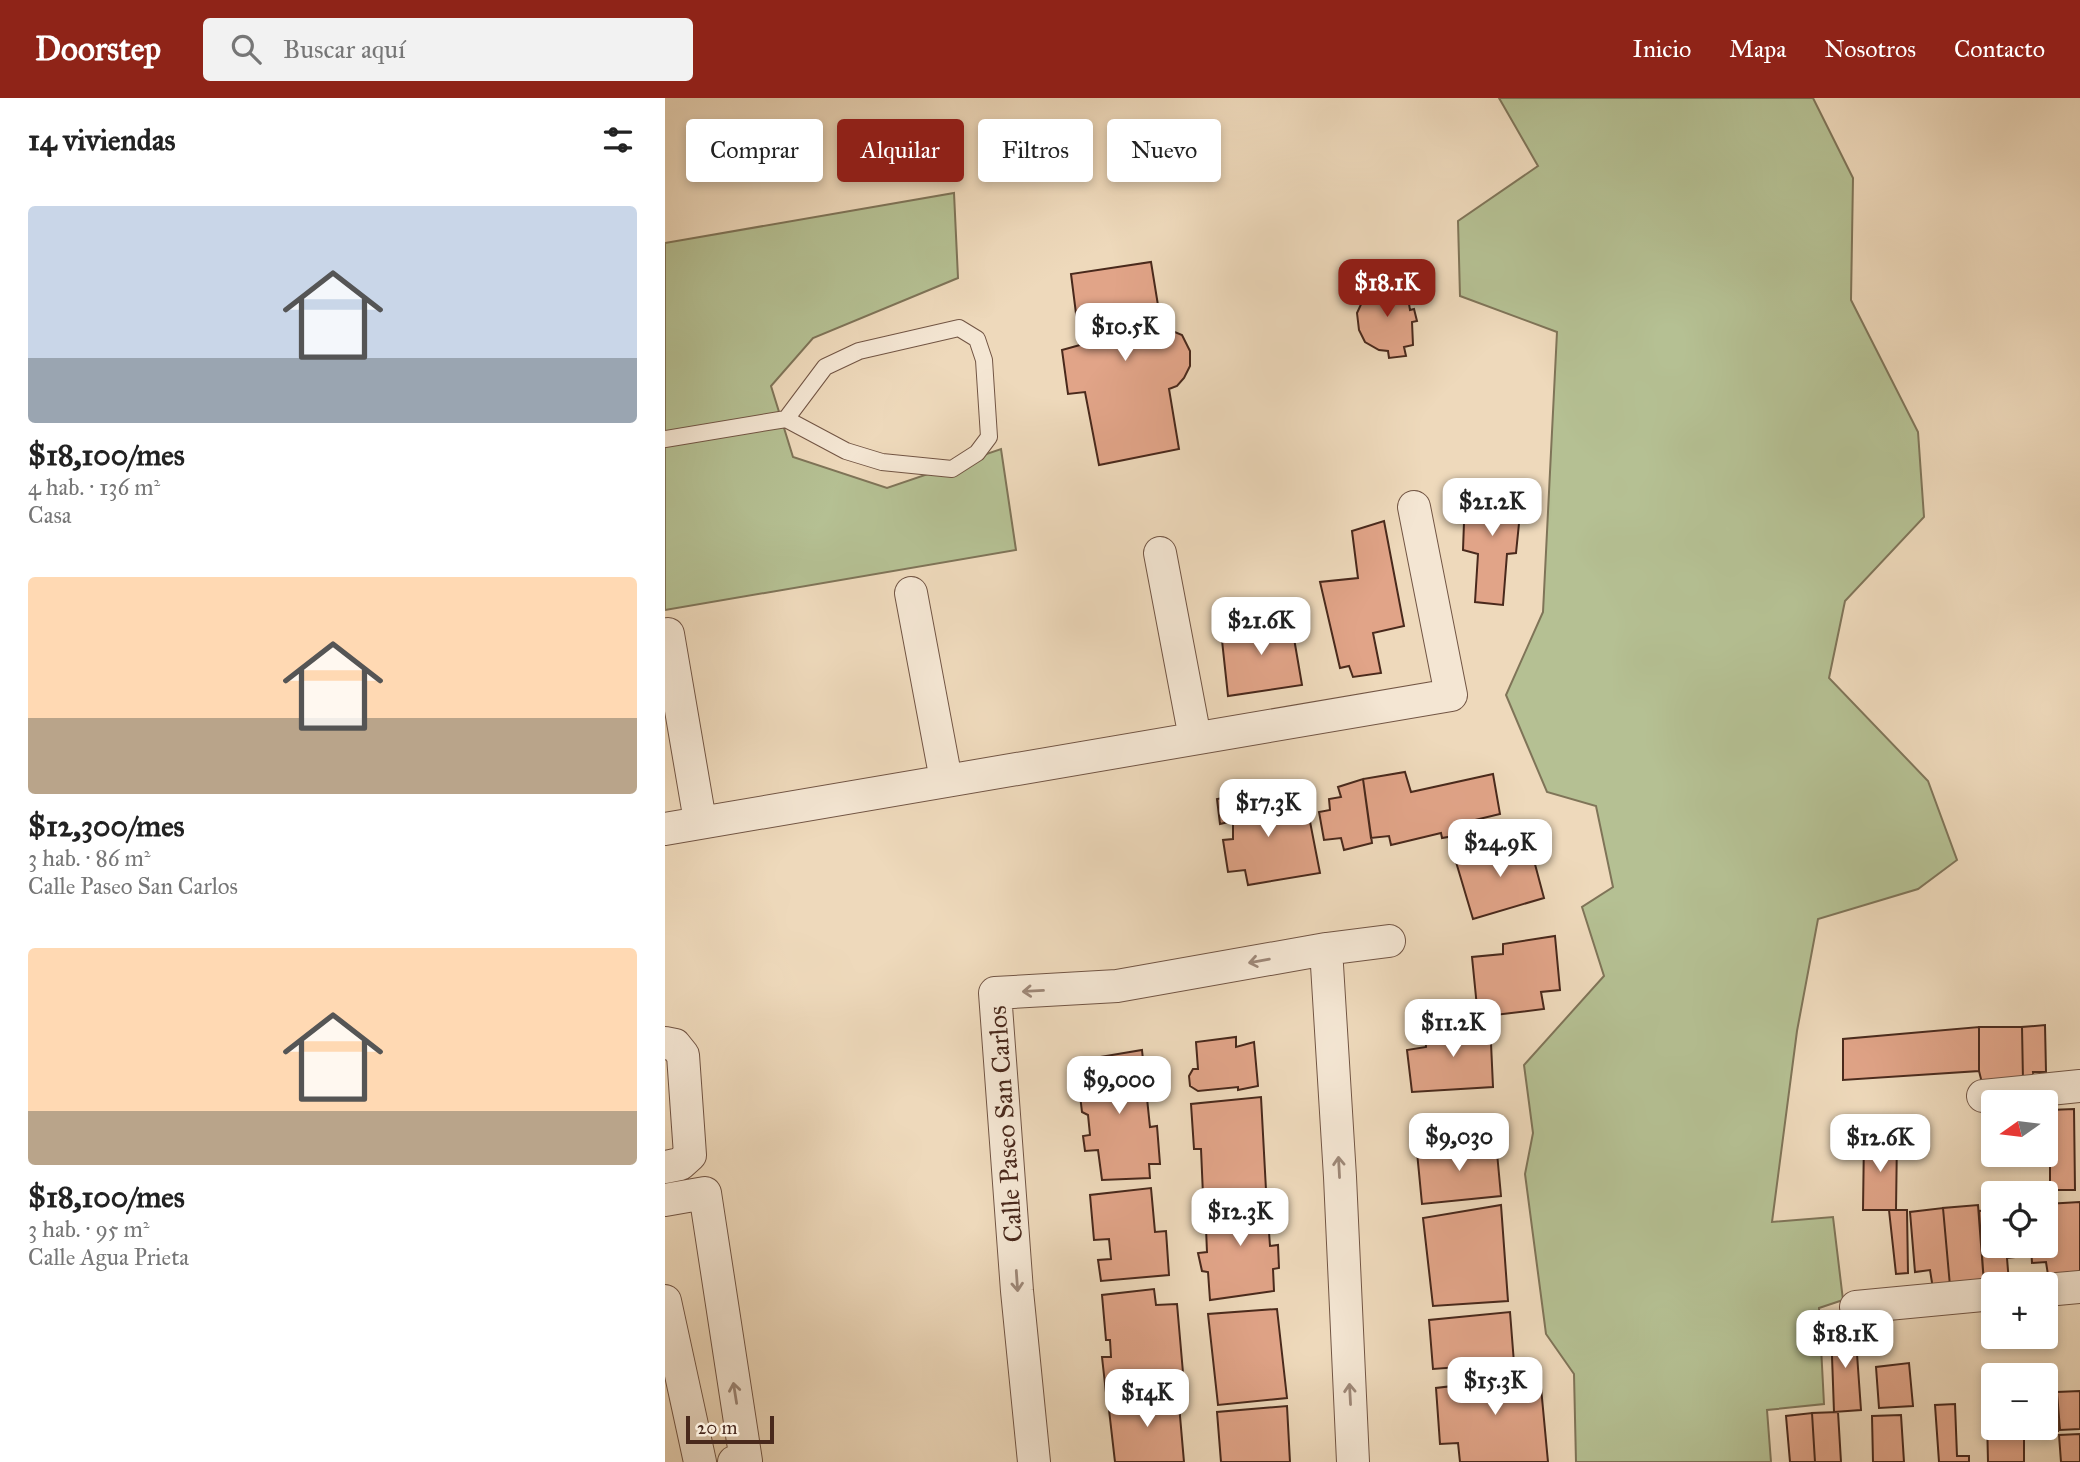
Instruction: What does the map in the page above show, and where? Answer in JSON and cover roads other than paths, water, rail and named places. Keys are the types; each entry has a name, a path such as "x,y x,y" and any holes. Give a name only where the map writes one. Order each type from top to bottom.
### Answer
{"street":[{"path":"665,829 1451,695 1414,507"},
{"path":"1160,553 1195,738"},
{"path":"911,593 946,780"},
{"path":"668,634 700,821"},
{"name":"Calle Paseo San Carlos","path":"1034,1462 1017,1291 995,993 1117,986 1326,949 1389,941"},
{"path":"1326,949 1353,1462"},
{"path":"665,1043 675,1045 683,1055 690,1155 680,1164 665,1167"},
{"path":"2041,1090 2080,1086"},
{"path":"665,1200 705,1193 746,1461 734,1462"},
{"path":"2058,1289 2080,1287"},
{"path":"1856,1307 1981,1295"},
{"path":"665,1301 700,1462"}],"lane":[{"path":"665,439 786,419 846,451 882,462 952,469 977,453 989,437 984,360 977,339 959,328 859,351 825,368 786,419"}]}
